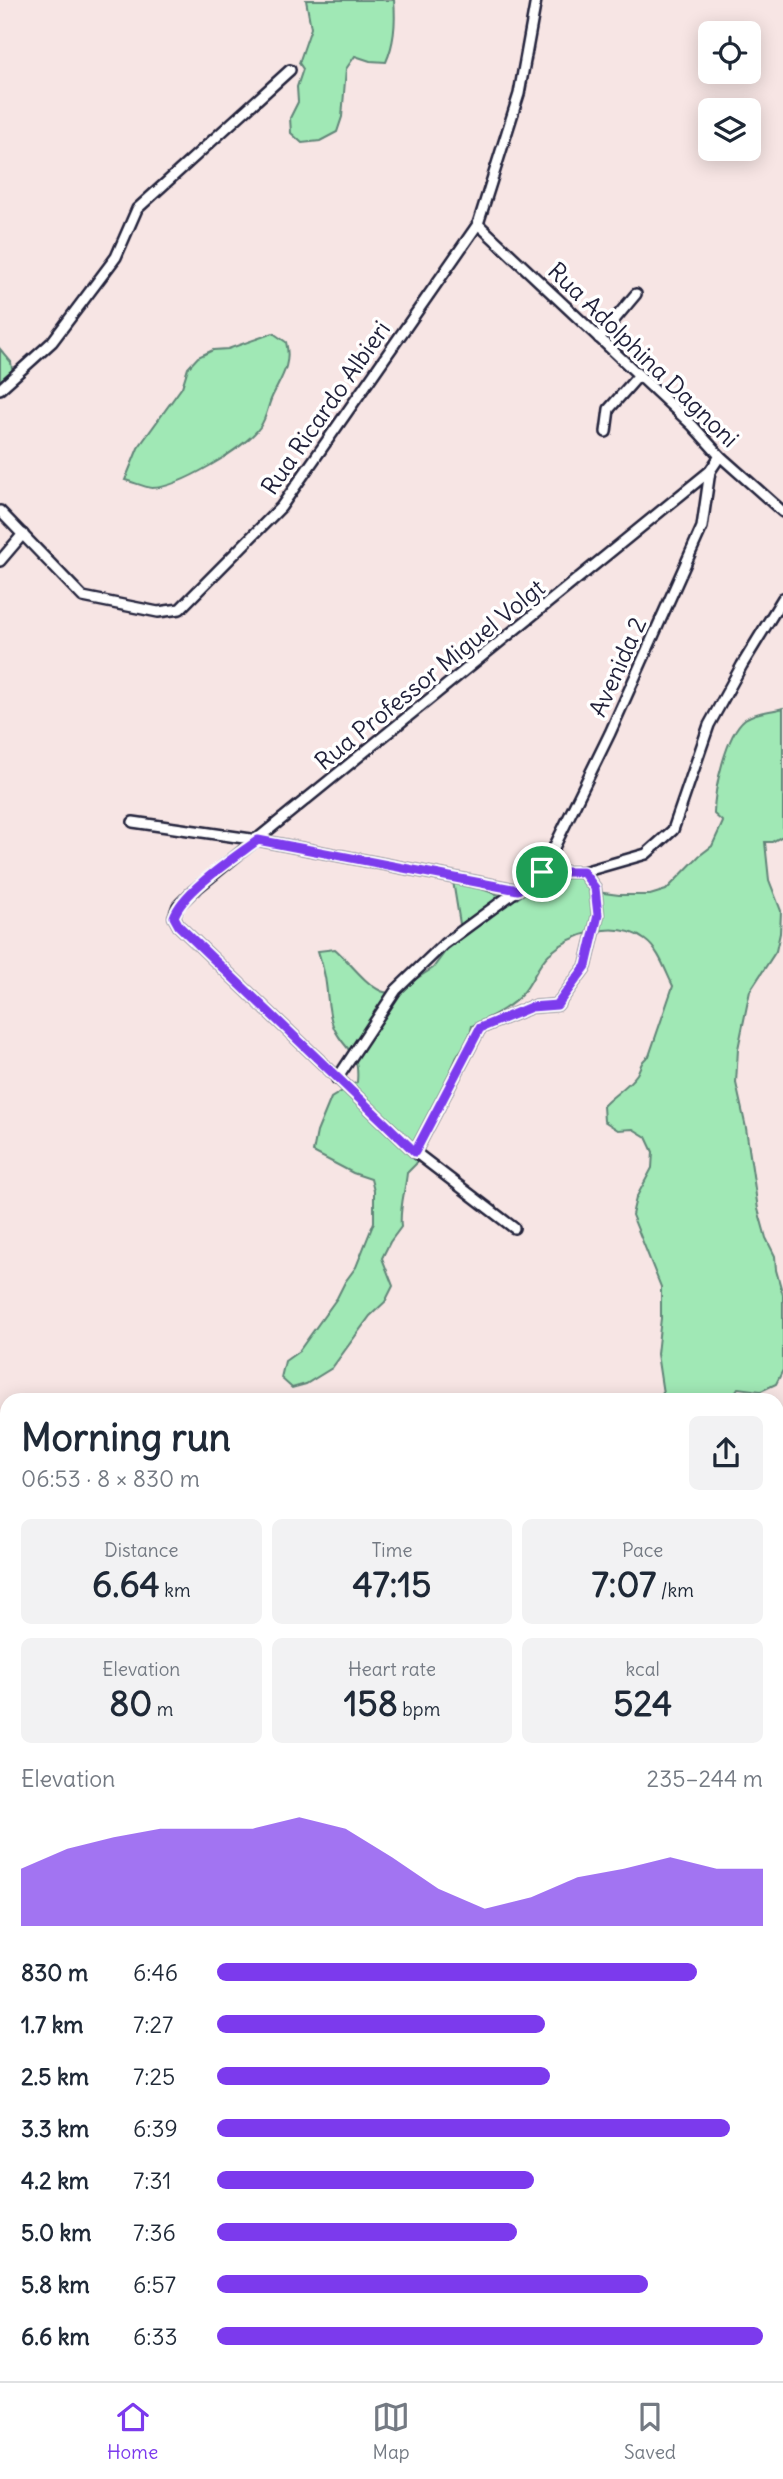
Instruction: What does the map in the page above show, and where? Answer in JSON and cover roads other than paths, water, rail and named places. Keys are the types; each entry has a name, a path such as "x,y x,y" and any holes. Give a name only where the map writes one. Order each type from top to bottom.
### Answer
{"street":[{"name":"Rua Ricardo Albieri","path":"0,511 83,597 158,612 180,610 281,507 478,224 519,94 536,0"},
{"path":"0,390 52,342 116,257 137,209 290,70"},
{"name":"Rua Adolphina Dagnoni","path":"478,224 693,426 720,456 783,512"},
{"path":"599,338 636,294"},
{"path":"606,432 609,409 639,375"},
{"name":"Rua Professor Miguel Volgt","path":"337,1079 179,926 174,917 178,906 710,471 720,456"},
{"name":"Avenida 2","path":"542,872 610,733 702,527 710,471"},
{"path":"0,561 23,534"},
{"path":"514,1228 415,1152 337,1079 396,990 444,944 542,872 583,872 646,854 673,830 709,725 783,598"},
{"path":"133,822 258,840 518,890"},
{"path":"415,1152 480,1028 531,1007 557,1005 586,966 598,915 595,888 583,872"}]}
